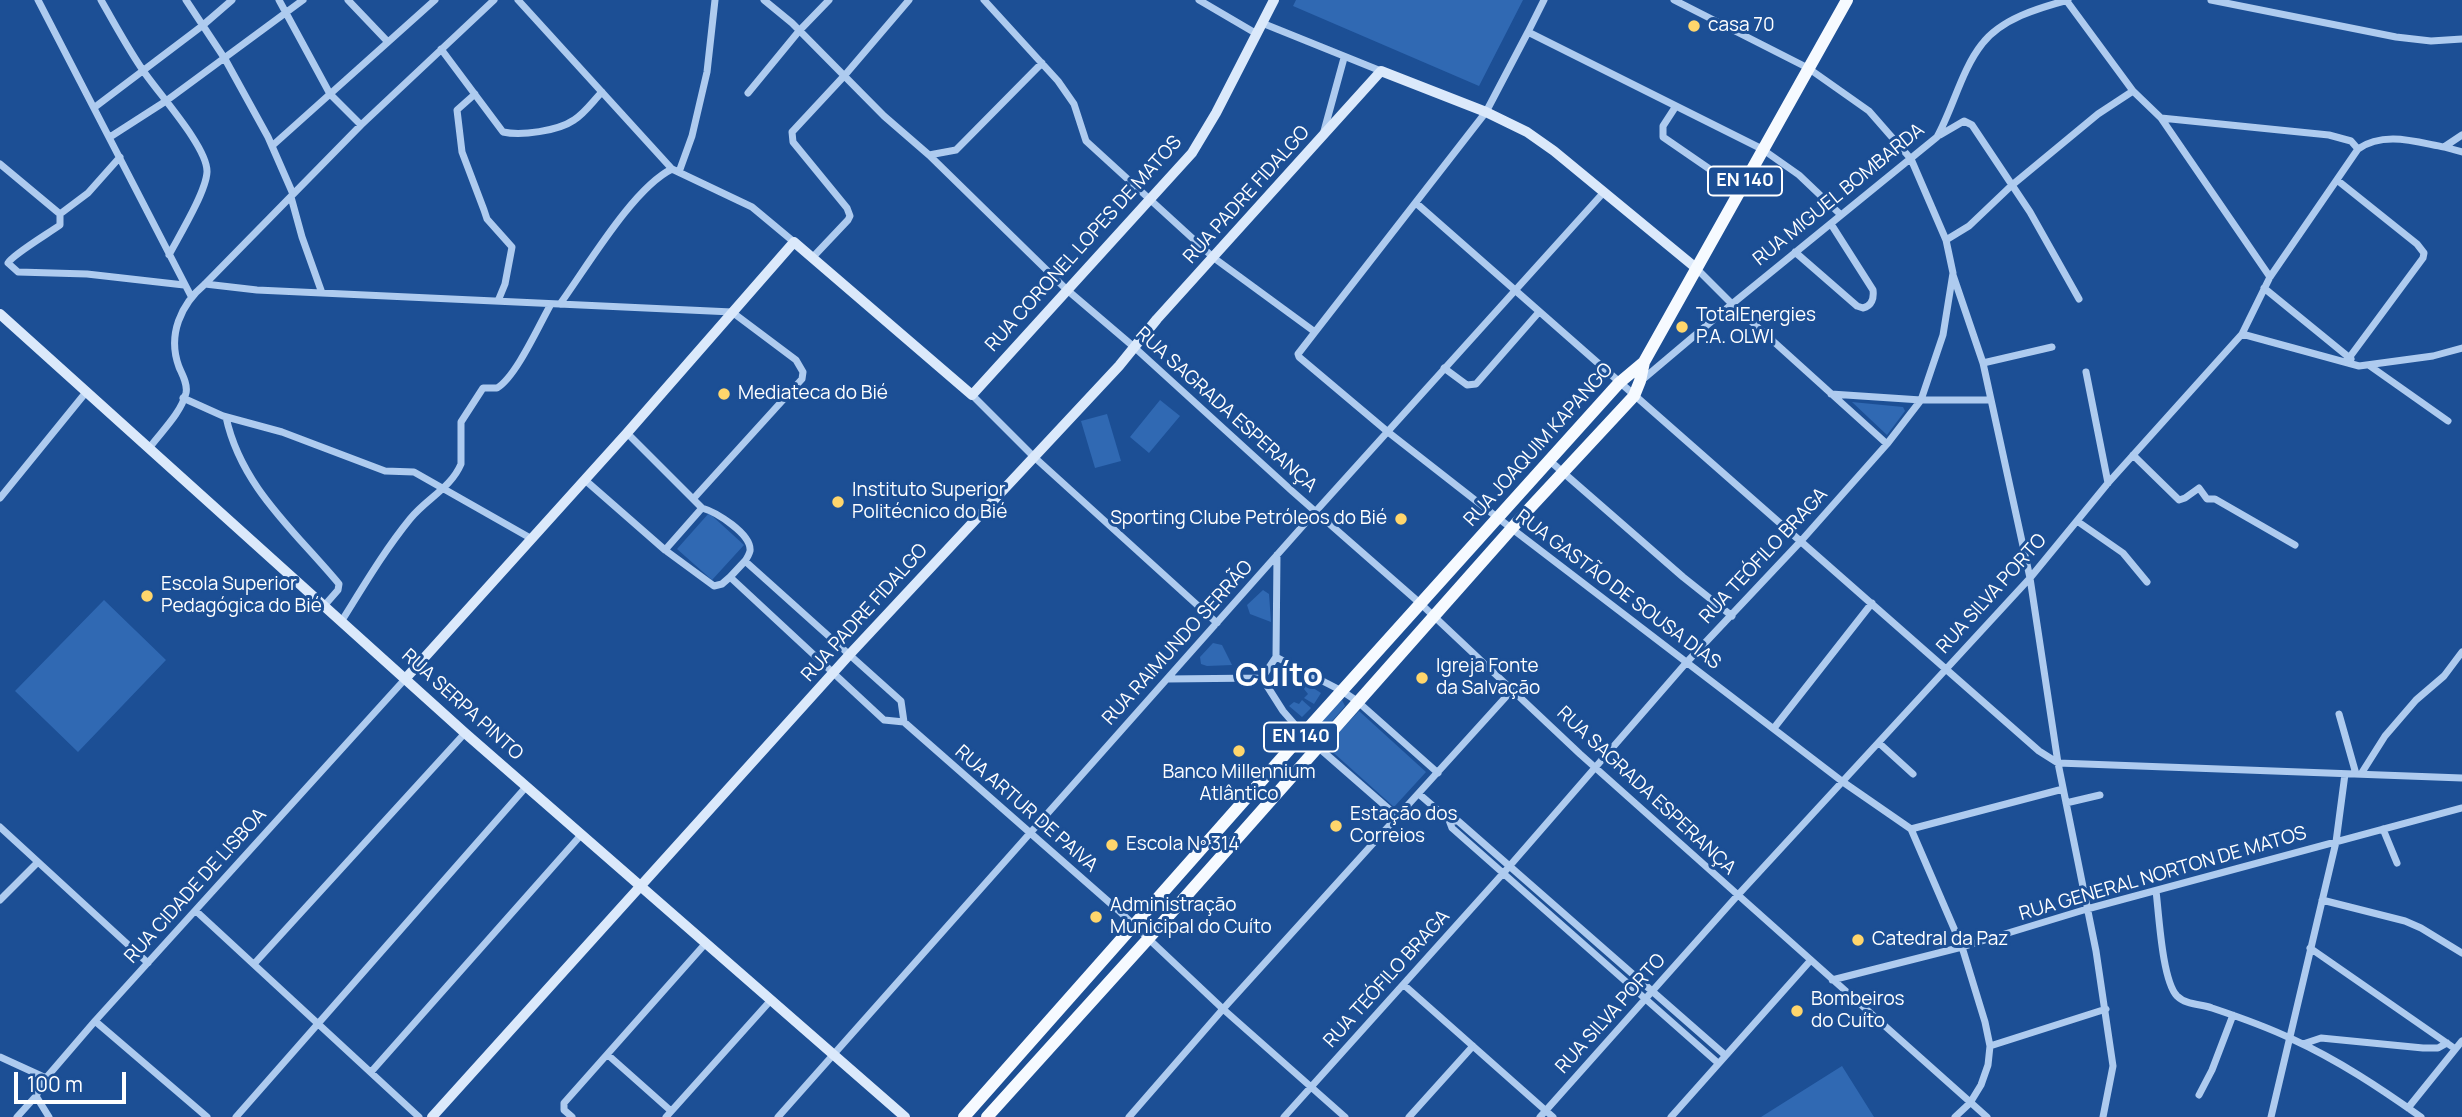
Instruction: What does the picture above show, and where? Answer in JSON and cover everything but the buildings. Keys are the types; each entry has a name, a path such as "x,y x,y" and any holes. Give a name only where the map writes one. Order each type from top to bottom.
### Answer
{"main road":[{"name":"EN 140","path":"1644,362 1847,0"},
{"name":"RUA JOAQUIM KAPANGO","path":"987,1117 1466,579 1634,396 1644,362"},
{"name":"RUA JOAQUIM KAPANGO","path":"964,1117 1619,383 1644,362"},
{"path":"1468,552 1480,564"},
{"path":"1454,568 1466,579"},
{"path":"1221,828 1234,841"},
{"path":"1071,998 1083,1010"},
{"path":"1006,1071 1018,1083"}],"street":[{"path":"38,0 191,296"},
{"path":"101,0 142,70 201,151 207,170 191,212 169,255"},
{"path":"186,0 225,59 272,146 292,195 302,237 322,293"},
{"path":"95,107 232,0"},
{"path":"279,0 330,94 361,125"},
{"path":"110,137 166,101 303,0"},
{"path":"348,0 388,43"},
{"path":"272,146 435,0"},
{"path":"150,447 177,411 186,391 175,350 176,329 191,296 361,125 494,0"},
{"path":"518,0 676,170 752,207 813,257 972,395 1033,456 1217,623"},
{"path":"560,304 635,200 649,184 676,170 692,136 708,72 715,0"},
{"name":"RUA SAGRADA ESPERANÇA","path":"764,0 1066,289 1422,605 1737,896 1987,1117"},
{"path":"748,93 799,31 829,0"},
{"path":"813,257 850,216 847,208 793,142 791,136 798,124 845,75 909,0"},
{"path":"984,0 1058,81 1074,104 1086,141 1214,258 1315,332"},
{"path":"1199,0 1259,29 1381,71 1486,112 1527,132 1554,151 1696,268 1887,444"},
{"name":"RUA CORONEL LOPES DE MATOS","path":"972,395 1192,153 1206,132 1275,0"},
{"name":"RUA GASTÃO DE SOUSA DIAS","path":"1544,0 1486,112 1298,354 1301,361 1388,432 1686,663 1843,782 1911,829"},
{"name":"RUA TEÓFILO BRAGA","path":"1284,1117 1510,866 1686,663 1801,541 1887,444 1921,400 1942,335 1953,273 1946,240 1911,159 1869,111 1808,68 1674,0"},
{"path":"2067,0 2133,92 2161,118 2270,277"},
{"name":"RUA MIGUEL BOMBARDA","path":"1640,381 1937,137 1974,55 1990,35 2017,17 2067,0"},
{"path":"2211,0 2396,37 2431,41 2462,39"},
{"path":"1528,32 1762,149 1799,175 1841,215"},
{"path":"441,49 501,131 520,135 568,123 578,117 602,92"},
{"path":"1322,137 1344,58"},
{"path":"929,155 956,150 1042,63"},
{"name":"RUA PADRE FIDALGO","path":"432,1117 850,654 1119,366 1381,71"},
{"path":"1946,240 1969,226 2011,186 2098,114 2133,92"},
{"path":"475,94 457,108 457,123 462,152 487,219 512,247 505,284 498,301"},
{"path":"1676,106 1663,126 1663,137 1740,190"},
{"path":"2161,118 2329,135 2351,141 2358,149 2376,140 2394,138 2462,152"},
{"path":"1937,137 1958,123 1970,123 2030,212 2079,299"},
{"path":"2444,147 2462,135"},
{"name":"RUA SILVA PORTO","path":"1543,1114 1737,896 2030,578 2108,483 2242,334 2270,277 2358,149"},
{"path":"60,214 88,193 120,157"},
{"path":"0,164 60,214"},
{"path":"2337,180 2417,244 2424,253 2419,264 2349,358"},
{"name":"RUA RAIMUNDO SERRÃO","path":"778,1117 1315,511 1604,192"},
{"path":"1416,203 2039,751 2058,763 2462,778"},
{"path":"60,214 60,225 10,258 8,263 11,267 18,271 87,274 184,285"},
{"path":"1795,252 1857,306 1863,308 1870,305 1873,290 1831,224"},
{"path":"406,678 627,433 794,242"},
{"path":"1953,273 1983,363 2030,578 2058,763 2106,1009 2113,1066 2103,1117"},
{"path":"205,284 257,290 732,312 796,360 803,372 802,379 694,498"},
{"path":"2264,288 2359,366"},
{"path":"341,622 409,520 445,488 461,464 461,422 465,413 482,388 497,388 504,384 551,304"},
{"path":"1444,368 1467,385 1476,384 1539,312"},
{"name":"RUA SERPA PINTO","path":"0,314 465,733 905,1117"},
{"path":"2242,334 2359,366 2433,356 2462,348"},
{"path":"1983,363 2052,347"},
{"path":"2370,366 2448,421"},
{"path":"2086,372 2108,483"},
{"path":"0,498 87,391"},
{"path":"1830,394 1921,400 1991,400"},
{"path":"183,398 226,417 282,432 385,471 414,472 532,539"},
{"path":"226,417 232,442 255,487 339,584 338,590 324,606"},
{"path":"585,480 666,550 714,586 722,584 745,561 750,550 748,540 722,516 702,508 627,433"},
{"path":"2133,455 2179,500 2199,488 2207,499 2215,499 2295,545"},
{"path":"1550,461 1732,616"},
{"path":"666,550 702,508"},
{"path":"2077,521 2123,553 2147,582"},
{"path":"1262,678 1276,657 1277,555"},
{"path":"730,577 884,720 904,722 901,701 745,561"},
{"path":"1774,728 1872,603"},
{"path":"2358,774 2385,736 2416,700 2444,676 2462,652"},
{"path":"1276,657 1357,701 1438,773"},
{"name":"RUA CIDADE DE LISBOA","path":"17,1117 95,1021 406,678"},
{"path":"1167,679 1262,678"},
{"path":"1262,678 1283,711 1303,734 1398,817"},
{"path":"1129,1117 1223,1009 1513,689"},
{"path":"2339,714 2358,774"},
{"name":"RUA ARTUR DE PAIVA","path":"904,722 1134,925 1223,1009 1345,1117"},
{"path":"254,964 465,733"},
{"path":"1879,743 1913,775"},
{"path":"2271,1117 2336,842 2345,774"},
{"path":"236,1117 526,787"},
{"path":"1955,1117 1970,1102 1988,1065 1990,1046 1962,947 1911,829 2063,789"},
{"path":"1419,794 1449,820 1452,828 1718,1063"},
{"path":"2066,803 2100,795"},
{"name":"RUA GENERAL NORTON DE MATOS","path":"1832,980 1962,947 2087,909 2462,808"},
{"path":"1449,820 1458,821 1725,1055"},
{"path":"0,827 148,962"},
{"path":"2383,830 2397,863"},
{"path":"370,1072 581,835"},
{"path":"0,900 38,862"},
{"path":"2156,891 2165,962 2172,987 2184,1001 2233,1015 2304,1044 2333,1059 2421,1117"},
{"path":"1538,904 1545,897"},
{"path":"2322,900 2405,921 2462,953"},
{"path":"196,911 419,1117"},
{"path":"1562,926 1569,918"},
{"path":"572,1117 564,1110 564,1103 705,944"},
{"path":"2310,948 2454,1048"},
{"path":"1604,962 1611,955"},
{"path":"1671,1117 1810,961"},
{"path":"1404,985 1473,1046 1543,1114 1553,1117"},
{"path":"608,1055 668,1114 771,1000"},
{"path":"1990,1046 2106,1009"},
{"path":"2199,1096 2233,1015"},
{"path":"95,1021 207,1117"},
{"path":"1688,1036 1695,1028"},
{"path":"2304,1044 2321,1038 2423,1048 2438,1048 2446,1043"},
{"path":"2408,1108 2462,1041"},
{"path":"1409,1117 1473,1046"},
{"path":"0,1057 46,1078"},
{"path":"36,1096 49,1117"}],"shaded area":[{"path":"1296,0 1523,0 1479,86 1293,6"},
{"path":"1160,400 1180,416 1149,453 1130,437"},
{"path":"1852,402 1903,407 1905,411 1887,435"},
{"path":"1107,414 1121,461 1095,468 1081,421"},
{"path":"709,513 744,545 712,580 677,549"},
{"path":"1263,590 1269,594 1271,622 1250,614 1247,605"},
{"path":"104,600 166,660 78,752 15,691"},
{"path":"1213,643 1222,645 1232,665 1201,664 1200,657"},
{"path":"1307,684 1321,693 1314,704 1304,698 1308,694 1304,689"},
{"path":"1302,700 1311,708 1302,717 1289,706 1294,702 1299,704"},
{"path":"1342,700 1345,706 1322,733 1316,734 1315,729"},
{"path":"1359,711 1426,772 1394,807 1326,746"},
{"path":"1842,1066 1874,1117 1761,1117"}],"place":[{"name":"casa 70","path":"1694,26"},
{"name":"TotalEnergies P.A. OLWI","path":"1682,327"},
{"name":"Mediateca do Bié","path":"724,394"},
{"name":"Instituto Superior Politécnico do Bié","path":"838,502"},
{"name":"Sporting Clube Petróleos do Bié","path":"1401,519"},
{"name":"Escola Superior Pedagógica do Bié","path":"147,596"},
{"name":"Igreja Fonte da Salvação","path":"1422,678"},
{"name":"Banco Millennium Atlântico","path":"1239,751"},
{"name":"Estação dos Correios","path":"1336,826"},
{"name":"Escola Nº 314","path":"1112,845"},
{"name":"Administração Municipal do Cuíto","path":"1096,917"},
{"name":"Catedral da Paz","path":"1858,940"},
{"name":"Bombeiros do Cuíto","path":"1797,1011"}],"district":[{"name":"Cuíto","path":"1279,677"}]}
